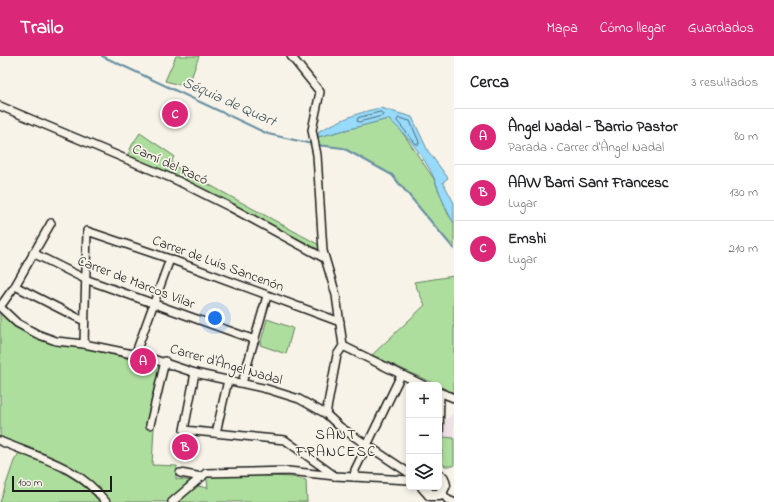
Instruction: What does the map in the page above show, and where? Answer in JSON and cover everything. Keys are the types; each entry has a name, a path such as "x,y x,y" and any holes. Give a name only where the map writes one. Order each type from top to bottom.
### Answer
{"street":[{"path":"291,56 320,92 312,130 317,155 324,258 336,295 343,346 337,355 326,414"},
{"name":"Camí del Racó","path":"0,106 178,181 237,210 324,258"},
{"path":"0,307 14,288 51,223"},
{"name":"Carrer de Luis Sancenón","path":"85,279 87,231 170,259 340,322"},
{"name":"Carrer de Marcos Vilar","path":"33,253 85,279 255,340"},
{"path":"135,355 170,259"},
{"path":"84,344 85,279"},
{"path":"14,288 84,321"},
{"path":"242,383 267,296"},
{"name":"Carrer d'Àngel Nadal","path":"0,307 17,323 37,334 56,341 84,344 165,361 196,372 242,383 299,400 326,414 340,427 406,471"},
{"path":"343,346 416,382"},
{"path":"150,425 165,361"},
{"path":"196,372 184,430 285,440 335,476"},
{"path":"354,477 355,470 401,375"},
{"path":"216,433 228,380"},
{"path":"442,393 454,398"},
{"path":"0,441 54,461 75,473 101,495 106,502"},
{"path":"180,473 204,475 288,471 335,476 406,480"},
{"path":"172,502 204,475"},
{"path":"438,497 445,489 446,478"},
{"path":"426,494 453,502"}],"shaded area":[{"path":"454,414 454,438 443,437 443,421"}],"green space":[{"path":"176,56 199,56 188,87 165,81"},
{"path":"388,119 400,129 434,179 448,214 454,223 454,249 392,175 343,148 317,145 318,137"},
{"path":"140,133 174,156 172,161 173,165 323,247 324,258 127,157 132,145"},
{"path":"454,276 454,393 442,387 442,382 430,382 372,355 425,305 414,282"},
{"path":"0,309 16,325 42,340 159,365 160,368 154,402 147,427 154,428 152,465 177,466 176,479 194,481 193,485 208,488 206,473 292,477 306,480 307,502 0,502 14,461 21,450 78,474 57,460 0,439"},
{"path":"267,319 293,328 286,354 260,345"},
{"path":"443,437 454,438 454,466 445,466 442,463"}],"water":[{"path":"381,108 412,117 428,151 448,178 443,182 454,203 454,223 445,207 434,178 425,162 408,138 388,119 318,137 319,131 334,124 357,114"}],"waterway":[{"name":"Séquia de Quart","path":"102,56 268,134 312,144"},
{"name":"Séquia de Quart","path":"317,145 343,148 392,175 454,249"}],"place":[{"name":"Emshi","path":"175,114"},
{"name":"Àngel Nadal - Barrio Pastor","path":"143,361"},
{"name":"AAVV Barri Sant Francesc","path":"185,447"}],"district":[{"name":"SANT FRANCESC","path":"336,444"}]}
